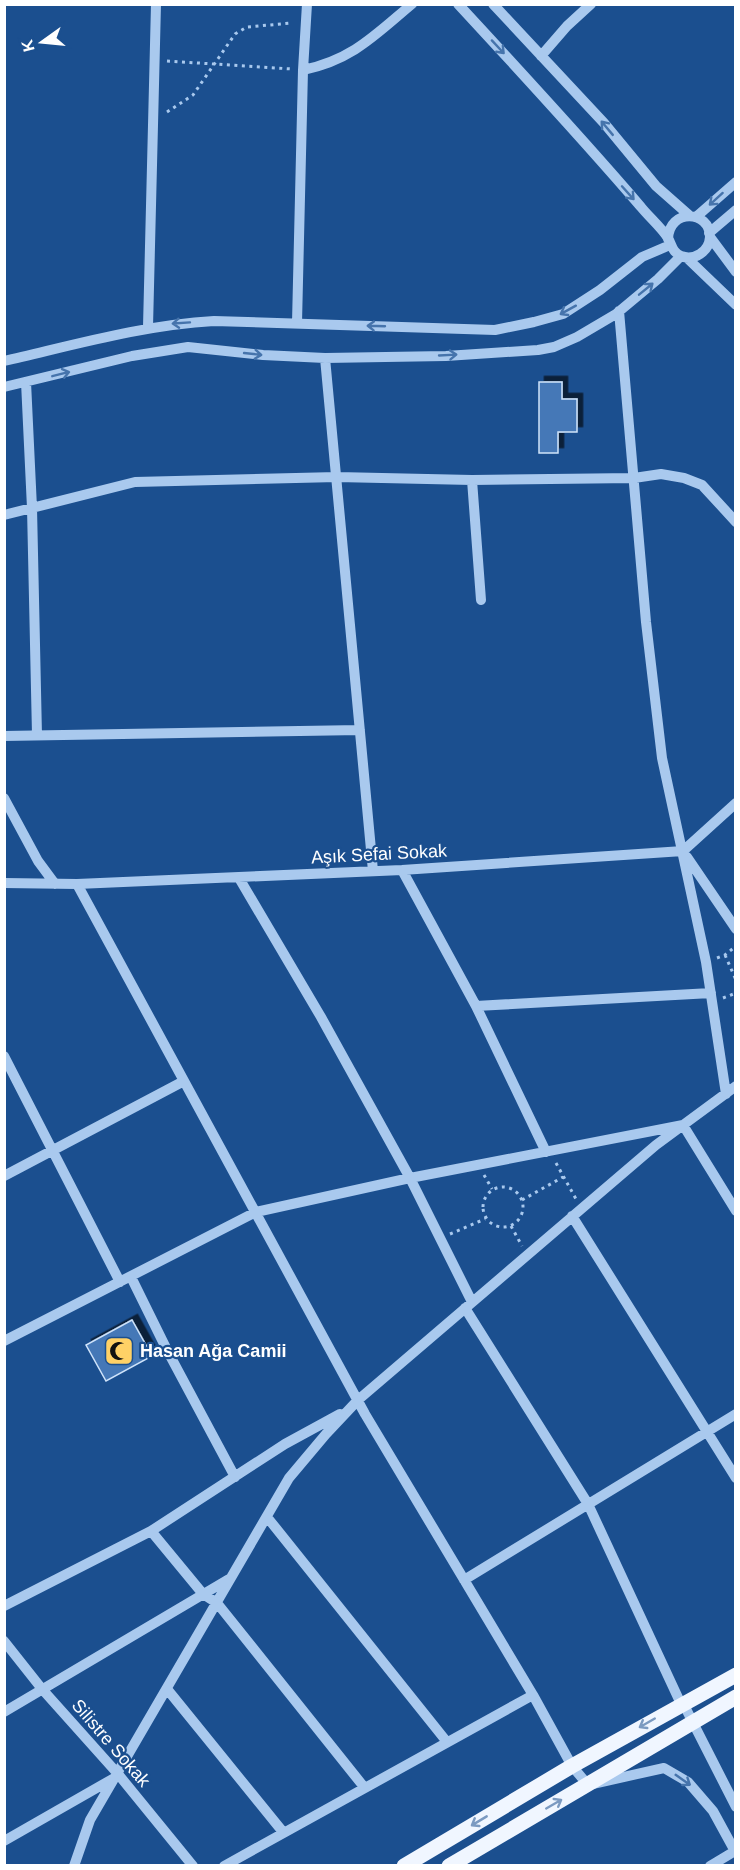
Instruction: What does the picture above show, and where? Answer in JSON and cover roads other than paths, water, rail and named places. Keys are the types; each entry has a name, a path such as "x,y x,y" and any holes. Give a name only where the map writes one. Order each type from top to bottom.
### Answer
{"main road":[{"path":"404,1866 572,1766 735,1675"},
{"path":"449,1866 735,1697"}],"street":[{"path":"148,327 156,4"},
{"path":"297,323 303,70 307,4"},
{"path":"303,70 326,66 353,52 412,4"},
{"path":"458,4 527,79 669,242 735,305"},
{"path":"493,4 604,123 656,186 705,224 735,272"},
{"path":"541,56 567,26 591,4"},
{"path":"669,242 668,233 674,222 684,216 693,216 735,182"},
{"path":"4,387 132,356 188,347 263,355 325,358 446,356 555,347 577,337 619,311 684,257 694,257 705,250 710,235 735,210"},
{"path":"4,361 174,323 214,321 495,330 563,314 600,290 642,257 669,242"},
{"path":"74,1866 90,1820 289,1478 354,1404 656,1145 731,1090 662,758 646,622 619,311"},
{"path":"325,358 373,871"},
{"path":"26,382 32,508 37,735"},
{"path":"4,515 135,482 337,477 472,480 634,478 661,474 702,485 735,522"},
{"path":"472,480 481,600"},
{"path":"4,736 360,730"},
{"path":"4,798 38,861 55,884"},
{"path":"683,852 735,803"},
{"path":"683,852 735,929"},
{"name":"Aşık Sefai Sokak","path":"4,883 77,884 239,878 683,852"},
{"path":"402,870 476,1006 548,1152"},
{"path":"239,878 321,1017 410,1178 440,1238 469,1305 588,1504 682,1703 735,1807"},
{"path":"77,884 256,1212 354,1404 464,1580 533,1695 572,1766 588,1785 664,1768 688,1782 713,1811 735,1852 710,1866"},
{"path":"476,1006 711,993"},
{"path":"4,1056 120,1282"},
{"path":"4,1176 184,1081"},
{"path":"4,1341 256,1212 410,1178 683,1125"},
{"path":"683,1125 735,1211"},
{"path":"572,1216 735,1478"},
{"path":"131,1277 235,1477"},
{"path":"4,1606 151,1530 285,1444 354,1404"},
{"path":"464,1580 735,1414"},
{"path":"267,1517 447,1742"},
{"path":"151,1530 203,1594 216,1603 364,1787"},
{"path":"4,1712 231,1578"},
{"name":"Silistre Sokak","path":"4,1641 193,1866"},
{"path":"167,1689 283,1832"},
{"path":"224,1866 533,1695"},
{"path":"4,1841 117,1775"}],"place":[{"name":"Hasan Ağa Camii","path":"119,1351"}]}
